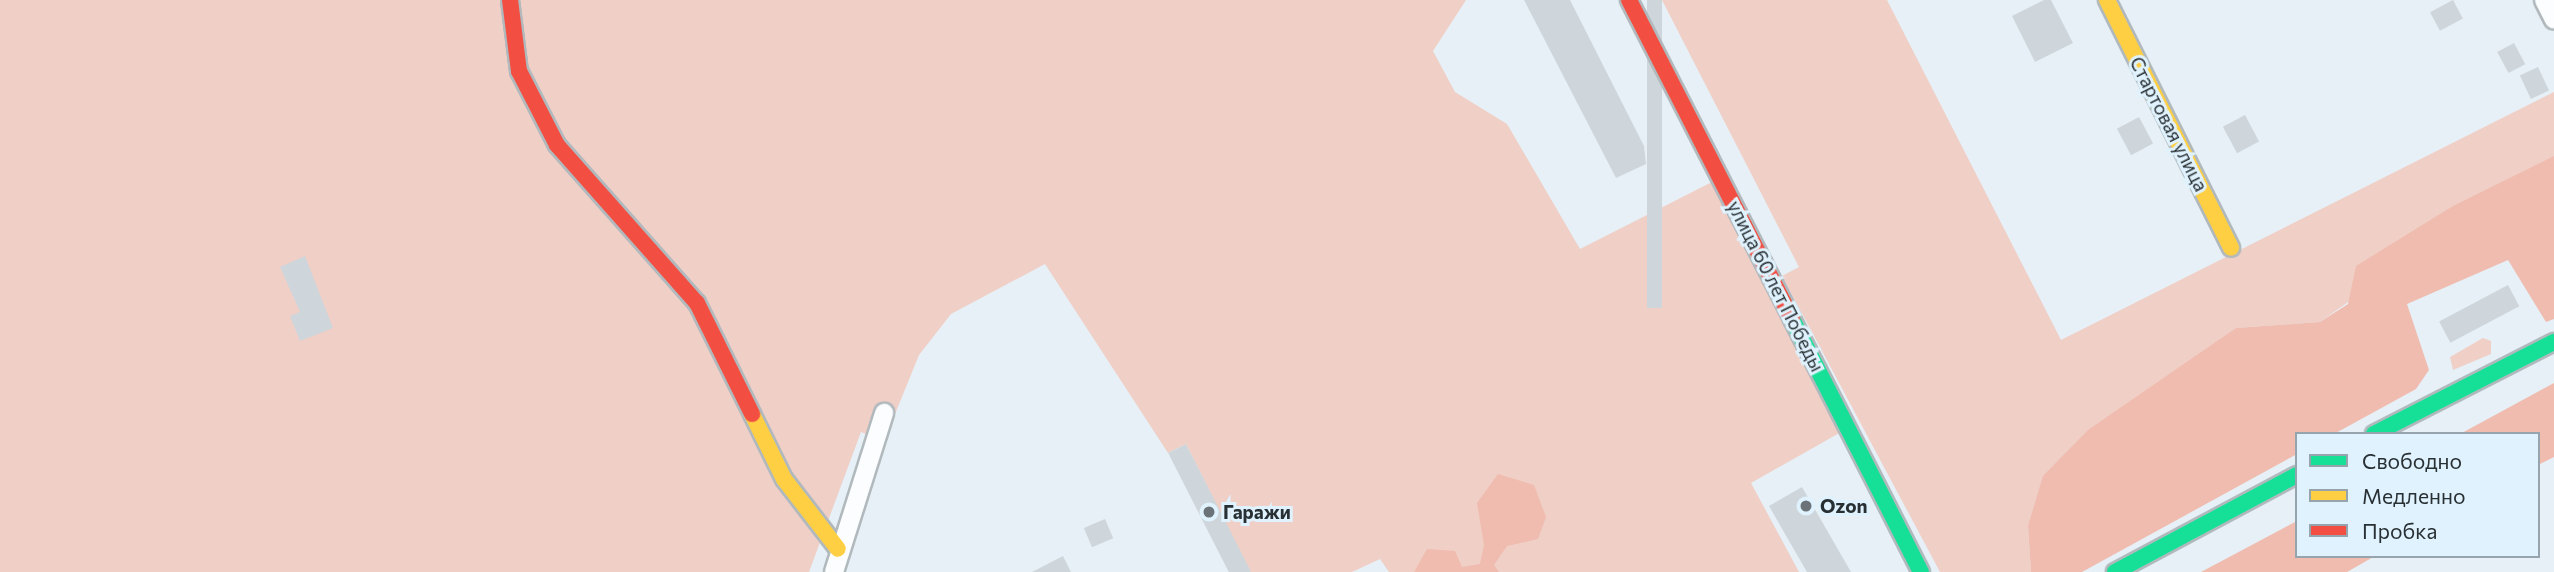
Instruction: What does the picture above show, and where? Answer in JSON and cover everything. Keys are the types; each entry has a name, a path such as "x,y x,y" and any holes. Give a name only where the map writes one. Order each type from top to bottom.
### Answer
{"street":[{"path":"510,0 519,71 556,145 697,303 783,479 838,549"},
{"name":"улица 60 лет Победы","path":"1629,0 1922,572"},
{"name":"Стартовая улица","path":"2107,0 2231,248"},
{"path":"2544,0 2554,20"},
{"path":"2378,432 2554,342"},
{"path":"834,572 838,549 884,413"},
{"path":"2115,572 2295,476"}],"shaded area":[{"path":"0,0 1466,0 1433,51 1455,92 1507,124 1580,249 1714,181 1841,432 1751,483 1799,572 1389,572 1380,559 1352,572 1250,572 1186,444 1168,453 1045,264 951,314 919,355 884,441 861,432 809,572 0,572"},
{"path":"1662,0 1887,0 2061,340 2554,92 2554,156 2320,322 2236,328 2175,372 2028,526 2031,572 1940,572 1782,276 1799,267"},
{"path":"2554,156 2554,319 2546,322 2508,260 2407,304 2429,370 2416,389 2338,432 2295,432 2295,455 2082,572 2031,572 2028,526 2043,476 2088,430 2236,328 2320,322 2348,304 2356,266 2453,206"},
{"path":"2483,338 2491,341 2491,354 2453,370 2450,357"},
{"path":"2554,383 2554,457 2540,464 2540,432 2464,432"},
{"path":"1498,474 1534,485 1546,517 1538,539 1507,546 1494,565 1499,572 1414,572 1427,549 1455,551 1462,567 1480,564 1484,545 1477,503"},
{"path":"2295,522 2295,558 2372,558 2347,572 2201,572"}],"building":[{"path":"1524,0 1570,0 1644,146 1646,164 1616,178"},
{"path":"1647,0 1662,0 1662,308 1647,308"},
{"path":"2044,0 2051,0 2073,43 2035,62 2012,16"},
{"path":"2453,0 2463,19 2440,31 2430,12"},
{"path":"2514,43 2525,64 2508,73 2497,52"},
{"path":"2538,67 2549,91 2531,99 2520,75"},
{"path":"2245,115 2259,141 2237,153 2223,127"},
{"path":"2139,117 2153,143 2131,155 2117,129"},
{"path":"305,256 333,328 300,341 290,316 300,312 280,267"},
{"path":"2508,285 2519,306 2450,343 2439,322"},
{"name":"Гаражи","path":"1186,444 1251,571 1229,572 1168,453"},
{"path":"1802,487 1851,572 1807,572 1769,506"},
{"path":"1105,519 1113,538 1092,547 1084,528"},
{"path":"1063,556 1071,572 1032,572"}],"traffic: fast":[{"path":"1792,319 1921,572"},
{"path":"2378,432 2554,342"},
{"path":"2115,572 2295,476"}],"traffic: slow":[{"path":"2107,0 2231,248"},
{"path":"752,414 784,479 838,549"}],"traffic: jam":[{"path":"510,0 519,71 557,145 697,303 752,414"},
{"path":"1629,0 1792,319"}],"place":[{"name":"Ozon","path":"1806,506"},
{"name":"Гаражи","path":"1209,512"}]}
